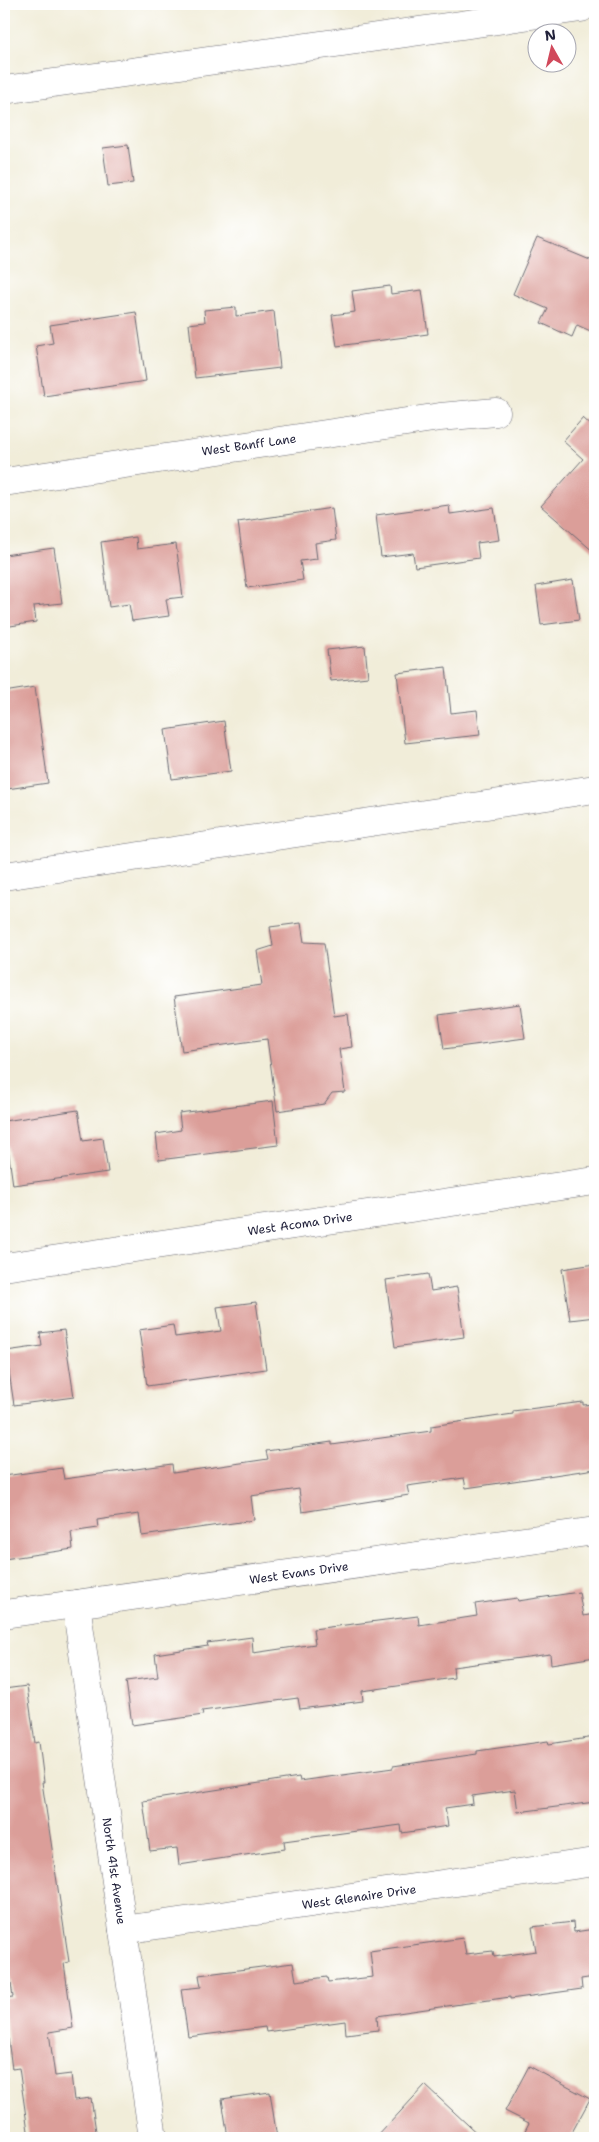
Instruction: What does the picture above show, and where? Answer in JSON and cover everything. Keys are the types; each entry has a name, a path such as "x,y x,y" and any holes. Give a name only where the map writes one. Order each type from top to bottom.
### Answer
{"street":[{"path":"4,90 581,8"},
{"name":"West Banff Lane","path":"4,482 440,417 496,412"},
{"path":"4,876 595,789"},
{"name":"West Acoma Drive","path":"4,1267 595,1181"},
{"name":"West Evans Drive","path":"4,1614 595,1532"},
{"name":"North 41st Avenue","path":"76,1604 153,2138"},
{"name":"West Glenaire Drive","path":"122,1930 595,1862"}],"building":[{"path":"128,145 133,183 108,186 103,148"},
{"path":"537,238 595,262 595,333 577,325 572,337 541,323 548,309 513,294"},
{"path":"390,286 391,294 422,290 428,334 337,346 332,315 355,312 352,291"},
{"path":"236,307 236,316 274,311 280,368 195,378 189,324 205,322 204,310"},
{"path":"136,312 146,381 44,396 36,346 53,343 50,325"},
{"path":"583,418 595,429 595,553 541,506 583,459 563,441"},
{"path":"449,505 450,514 494,508 499,540 477,543 479,558 415,567 413,553 381,557 376,515"},
{"path":"332,508 336,540 315,543 317,559 300,561 303,580 247,588 238,522"},
{"path":"136,537 137,549 176,544 183,597 166,599 169,616 132,621 129,604 109,607 101,542"},
{"path":"54,548 62,603 34,606 36,622 4,627 4,555"},
{"path":"573,580 579,620 541,625 536,586"},
{"path":"365,646 368,677 331,681 327,650"},
{"path":"446,667 451,713 477,710 480,735 405,743 397,673"},
{"path":"35,687 48,783 7,789 4,768 4,692"},
{"path":"224,721 231,771 172,779 165,730"},
{"path":"301,923 304,942 324,943 334,1016 348,1014 352,1047 339,1049 345,1092 332,1093 324,1104 277,1111 267,1039 182,1051 174,997 262,985 257,951 273,946 270,927"},
{"path":"520,1004 525,1038 444,1049 439,1015"},
{"path":"273,1101 278,1145 159,1160 156,1134 181,1130 179,1113"},
{"path":"78,1110 83,1141 103,1138 108,1172 13,1185 4,1121"},
{"path":"595,1264 595,1317 570,1320 562,1269"},
{"path":"428,1274 431,1291 457,1287 464,1337 395,1347 386,1280"},
{"path":"256,1302 266,1369 147,1386 139,1330 173,1325 175,1337 221,1331 217,1307"},
{"path":"64,1330 74,1397 14,1405 6,1351 42,1346 40,1333"},
{"path":"583,1402 583,1405 595,1404 595,1469 466,1488 464,1478 407,1486 409,1495 302,1512 299,1489 251,1496 254,1520 142,1536 139,1514 97,1520 98,1528 71,1532 73,1549 4,1559 4,1476 62,1468 64,1479 172,1464 173,1473 268,1459 266,1451 332,1442 332,1445 431,1431 431,1426 513,1414 513,1411"},
{"path":"579,1592 583,1616 595,1614 595,1657 551,1664 550,1654 453,1667 454,1678 362,1691 363,1701 300,1709 298,1698 202,1711 203,1715 132,1725 126,1681 158,1677 155,1654 208,1646 207,1643 252,1637 253,1653 315,1644 313,1629 418,1616 419,1625 477,1616 475,1604 517,1598 518,1601"},
{"path":"27,1686 35,1743 39,1742 44,1782 42,1782 69,1962 64,1963 73,2028 49,2032 55,2076 71,2074 74,2100 91,2098 97,2138 29,2138 19,2068 12,2069 4,2008 4,1998 13,1997 4,1933 4,1689"},
{"path":"595,1737 595,1802 518,1812 515,1790 472,1796 473,1804 445,1808 448,1826 402,1833 401,1825 284,1841 285,1849 179,1865 177,1848 150,1851 143,1801 299,1777 300,1781 393,1768 393,1766 477,1754 477,1751 548,1741 549,1744"},
{"path":"573,1922 574,1932 595,1929 595,1977 581,1979 582,1989 377,2016 378,2030 346,2034 345,2021 266,2032 265,2027 188,2037 181,1989 201,1987 199,1975 293,1963 296,1981 327,1977 328,1982 373,1977 370,1951 463,1938 466,1954 493,1951 494,1957 536,1951 532,1927"},
{"path":"529,2066 590,2099 569,2138 521,2138 529,2123 505,2111"},
{"path":"425,2085 482,2138 376,2138"},
{"path":"270,2092 277,2138 228,2138 222,2099"}]}
